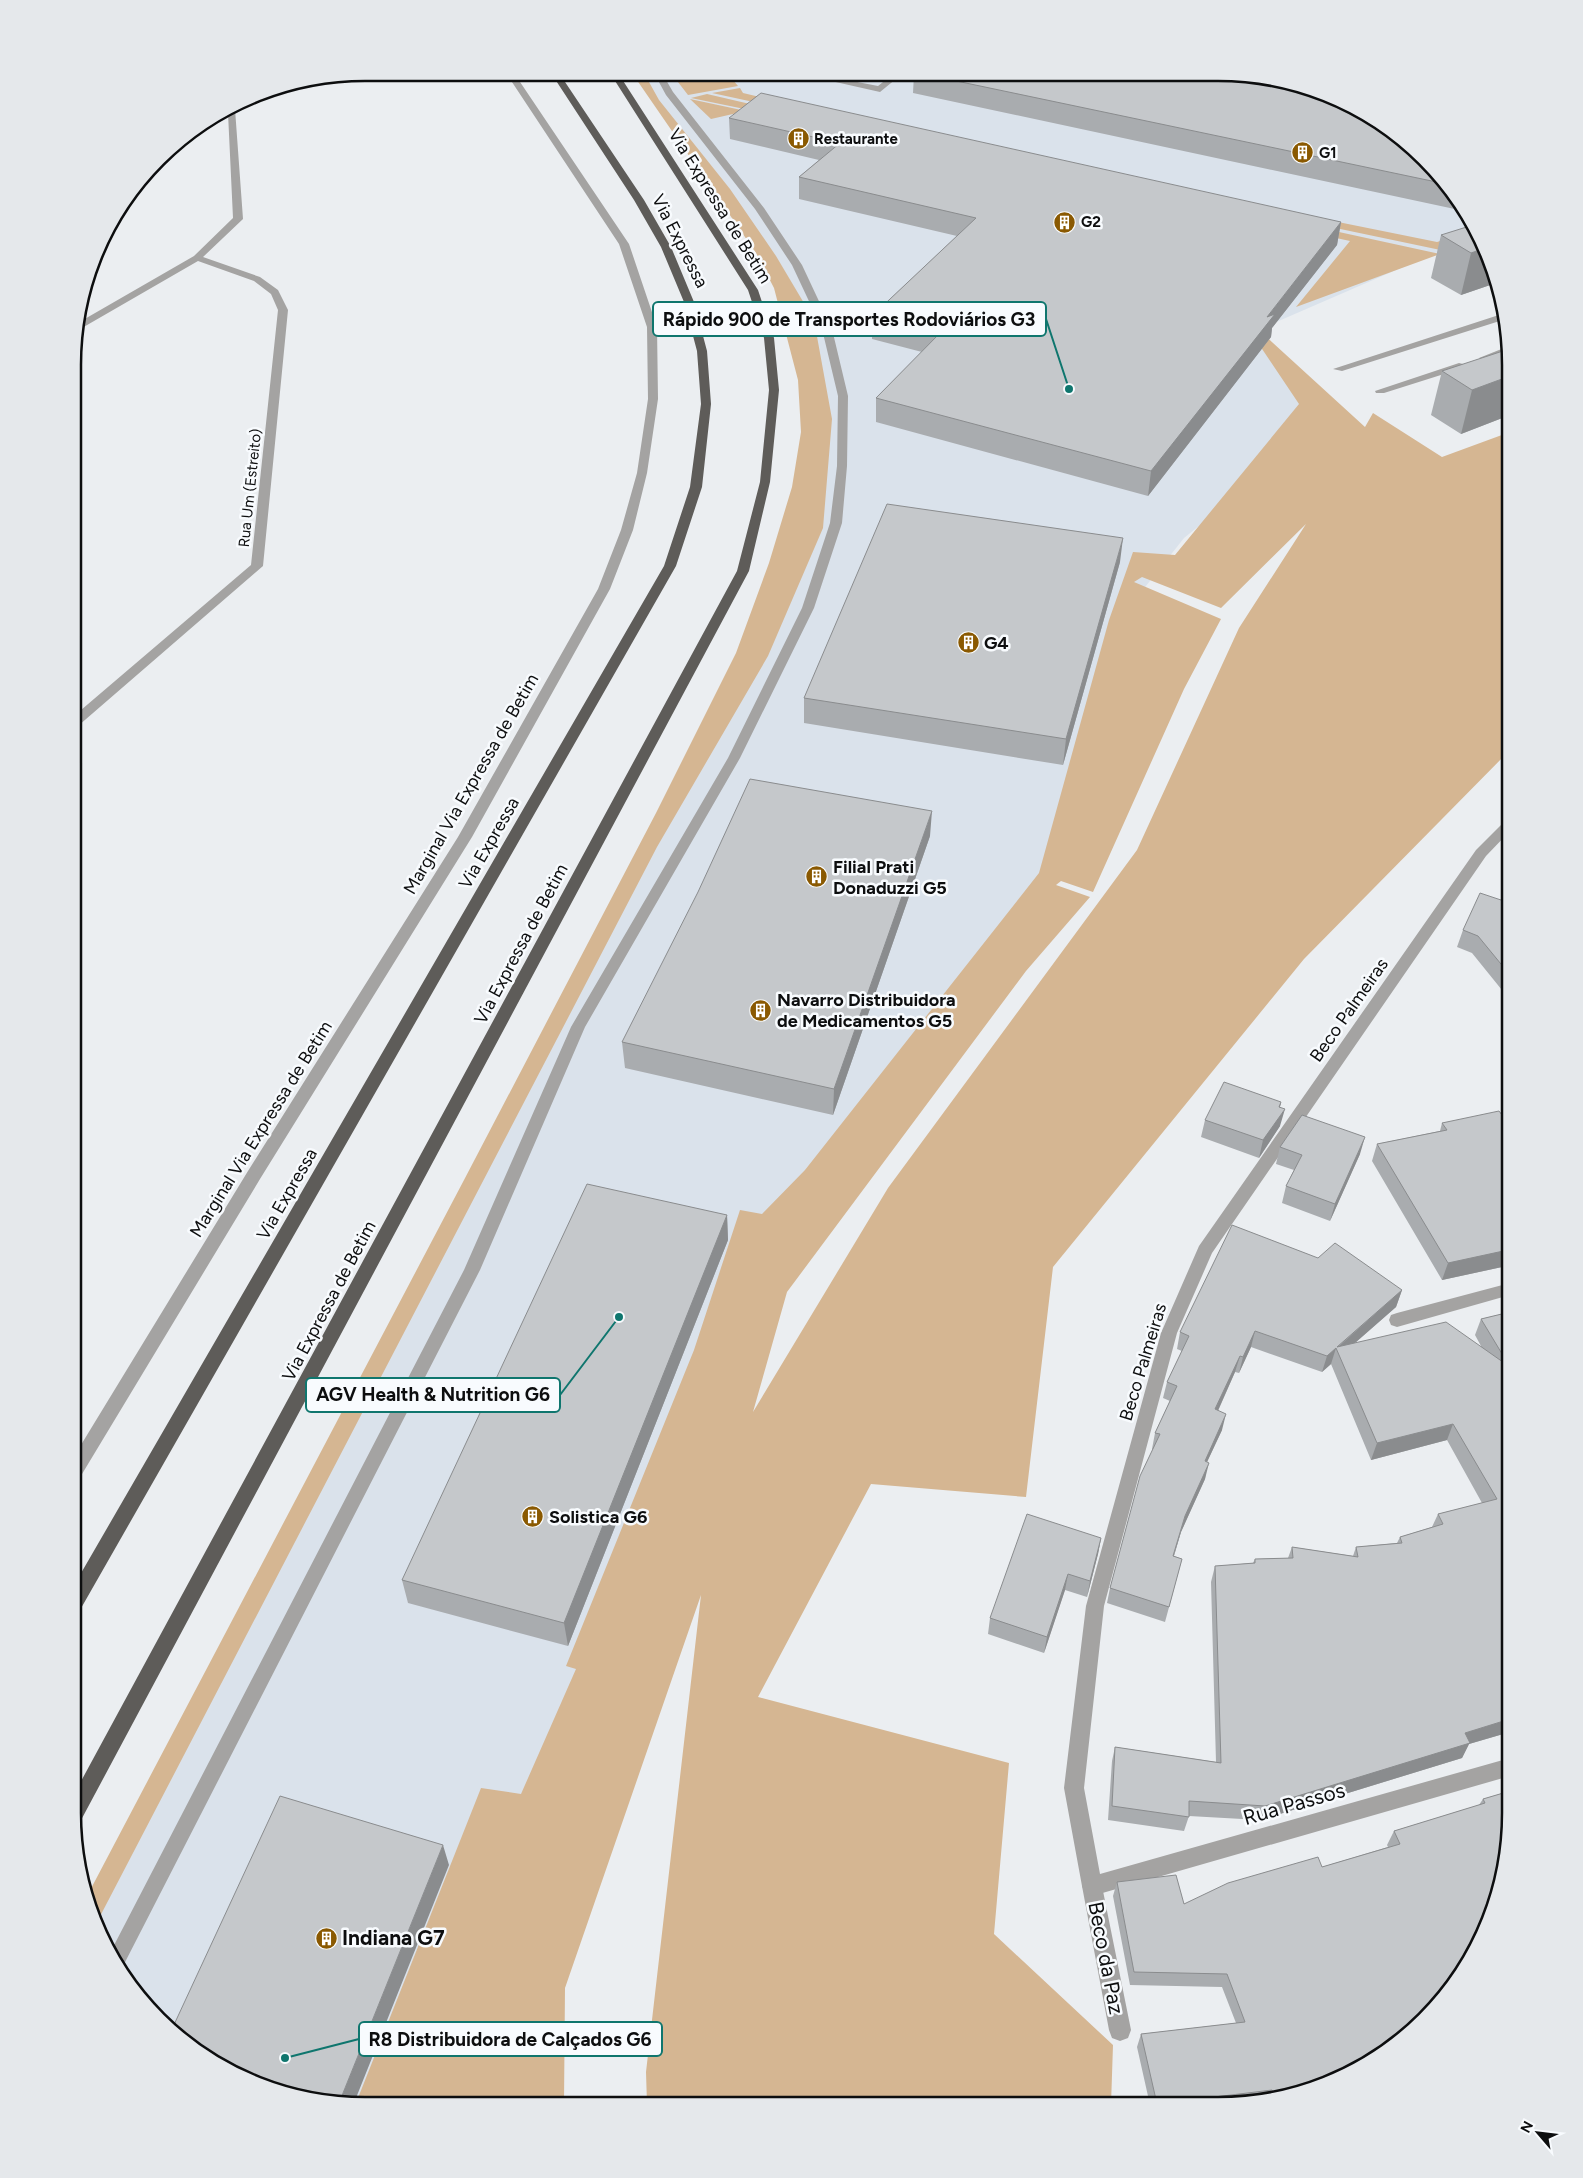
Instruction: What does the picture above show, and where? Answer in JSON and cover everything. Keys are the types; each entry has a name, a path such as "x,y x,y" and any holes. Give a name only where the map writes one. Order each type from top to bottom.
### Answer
{"highway":[{"name":"Via Expressa","path":"81,1590 670,566 696,487 706,404 702,351 690,302 666,248 639,200 560,81"},
{"name":"Via Expressa de Betim","path":"81,1800 743,571 766,482 774,390 769,338 753,290 619,81"}],"street":[{"name":"Marginal Via Expressa de Betim","path":"81,1461 254,1175 465,837 604,589 628,530 642,473 653,399 652,327 624,244 515,81"},
{"path":"119,1956 472,1270 578,1027 734,758 808,608 836,523 842,466 843,396 827,329 797,264 759,208 668,93 662,81"},
{"path":"839,81 880,89 890,81"},
{"path":"85,323 197,258 238,218 232,115"},
{"name":"Rua Um (Estreito)","path":"81,717 257,566 283,310 275,292 257,279 197,258"},
{"path":"1338,369 1497,319"},
{"path":"1380,391 1501,352"},
{"name":"Beco Palmeiras","path":"1092,1886 1074,1788 1094,1606 1169,1333 1205,1250 1481,853 1502,832"},
{"path":"1397,1320 1502,1291"},
{"name":"Rua Passos","path":"1092,1886 1502,1769"},
{"name":"Beco da Paz","path":"1092,1886 1120,2030"}],"shaded area":[{"path":"638,81 648,81 659,100 730,189 776,256 814,320 832,419 823,528 768,656 657,847 101,1915 91,1888 656,813 736,653 769,563 792,487 801,432 798,380 774,288 756,253"},
{"path":"644,81 1218,81 1273,87 1282,89 1412,158 1443,192 1464,223 1471,238 1258,330 1327,423 1184,538 1123,615 1058,876 803,1189 508,2097 365,2097 328,2094 292,2087 274,2082 223,2059 192,2038 164,2014 140,1986 119,1955 98,1908 741,660 801,492 808,385 775,275"},
{"path":"677,81 734,81 738,86 688,95"},
{"path":"740,88 743,93 793,105 786,109 712,93"},
{"path":"707,94 784,112 808,122 691,98"},
{"path":"690,99 746,111 711,119"},
{"path":"876,131 1440,254 1296,307 1350,241 866,135"},
{"path":"1215,197 1437,242 1468,232 1470,235 1450,252 1212,202"},
{"path":"1260,331 1365,427 1373,413 1442,457 1502,435 1502,758 1304,959 1053,1267 1026,1497 871,1484 758,1697 1009,1763 994,1934 1113,2045 1111,2097 647,2097 646,2072 701,1595 565,1988 564,2097 359,2097 481,1788 521,1794 576,1669 566,1666 694,1350 740,1210 762,1214 805,1170 1039,873 1109,620 1133,552 1175,555 1299,404 1252,334","holes":["1306,524 1239,628 1137,850 888,1188 753,1412 787,1292 1026,971 1090,897 1056,885 1061,881 1093,892 1184,689 1221,619 1134,582 1142,577 1221,608"]}],"building":[{"path":"956,81 1218,81 1273,87 1309,96 1360,119 1391,140 1419,164 1434,181"},
{"path":"761,93 1341,222 1267,317 1275,314 1151,471 876,398 940,333 872,316 976,218 799,177 840,143 729,118"},
{"path":"1466,227 1477,251 1471,253 1441,235"},
{"path":"1501,352 1502,379 1472,390 1442,371"},
{"name":"G4","path":"887,504 1123,538 1066,739 804,698"},
{"path":"750,779 932,811 834,1089 622,1042 698,892"},
{"path":"1480,893 1502,900 1502,965 1478,936 1463,930"},
{"path":"1224,1082 1281,1102 1279,1107 1285,1109 1263,1140 1205,1120"},
{"path":"1499,1111 1502,1115 1502,1251 1448,1263 1377,1144 1447,1130 1442,1123"},
{"path":"1302,1115 1365,1137 1335,1204 1286,1186 1302,1155 1280,1147"},
{"path":"587,1184 727,1215 564,1623 402,1580"},
{"path":"1232,1225 1318,1258 1335,1243 1402,1290 1337,1347 1446,1322 1502,1361 1502,1721 1465,1733 1470,1743 1265,1806 1189,1801 1189,1817 1112,1806 1115,1747 1221,1763 1215,1566 1255,1563 1255,1559 1293,1558 1292,1547 1358,1557 1356,1547 1402,1543 1400,1537 1443,1524 1438,1514 1497,1499 1453,1424 1377,1443 1336,1348 1327,1356 1255,1331 1243,1357 1240,1356 1215,1409 1226,1414 1205,1461 1209,1463 1185,1516 1173,1556 1182,1559 1169,1607 1110,1588 1140,1476 1160,1434 1155,1433 1177,1386 1167,1382 1189,1336 1180,1332"},
{"path":"1502,1314 1502,1354 1481,1319"},
{"path":"1027,1514 1101,1538 1090,1581 1068,1574 1047,1637 990,1618"},
{"path":"1502,1793 1499,1850 1487,1904 1464,1955 1443,1986 1419,2014 1391,2038 1360,2059 1309,2082 1272,2091 1214,2097 1155,2097 1141,2034 1245,2022 1227,1974 1134,1972 1117,1882 1176,1875 1184,1904 1228,1883 1318,1857 1322,1867 1400,1844 1394,1831 1485,1803 1483,1799"},
{"name":"Indiana G7","path":"280,1796 443,1845 342,2095 292,2087 257,2075 223,2059 192,2038 175,2023"}],"place":[{"name":"Restaurante","path":"798,139"},
{"name":"G1","path":"1303,153"},
{"name":"G2","path":"1065,222"},
{"name":"Rápido 900 de Transportes Rodoviários G3","path":"1069,389"},
{"name":"G4","path":"968,643"},
{"name":"Filial Prati Donaduzzi G5","path":"817,877"},
{"name":"Navarro Distribuidora de Medicamentos G5","path":"761,1010"},
{"name":"AGV Health & Nutrition G6","path":"619,1317"},
{"name":"Solistica G6","path":"533,1517"},
{"name":"Indiana G7","path":"326,1938"},
{"name":"R8 Distribuidora de Calçados G6","path":"285,2058"}]}
